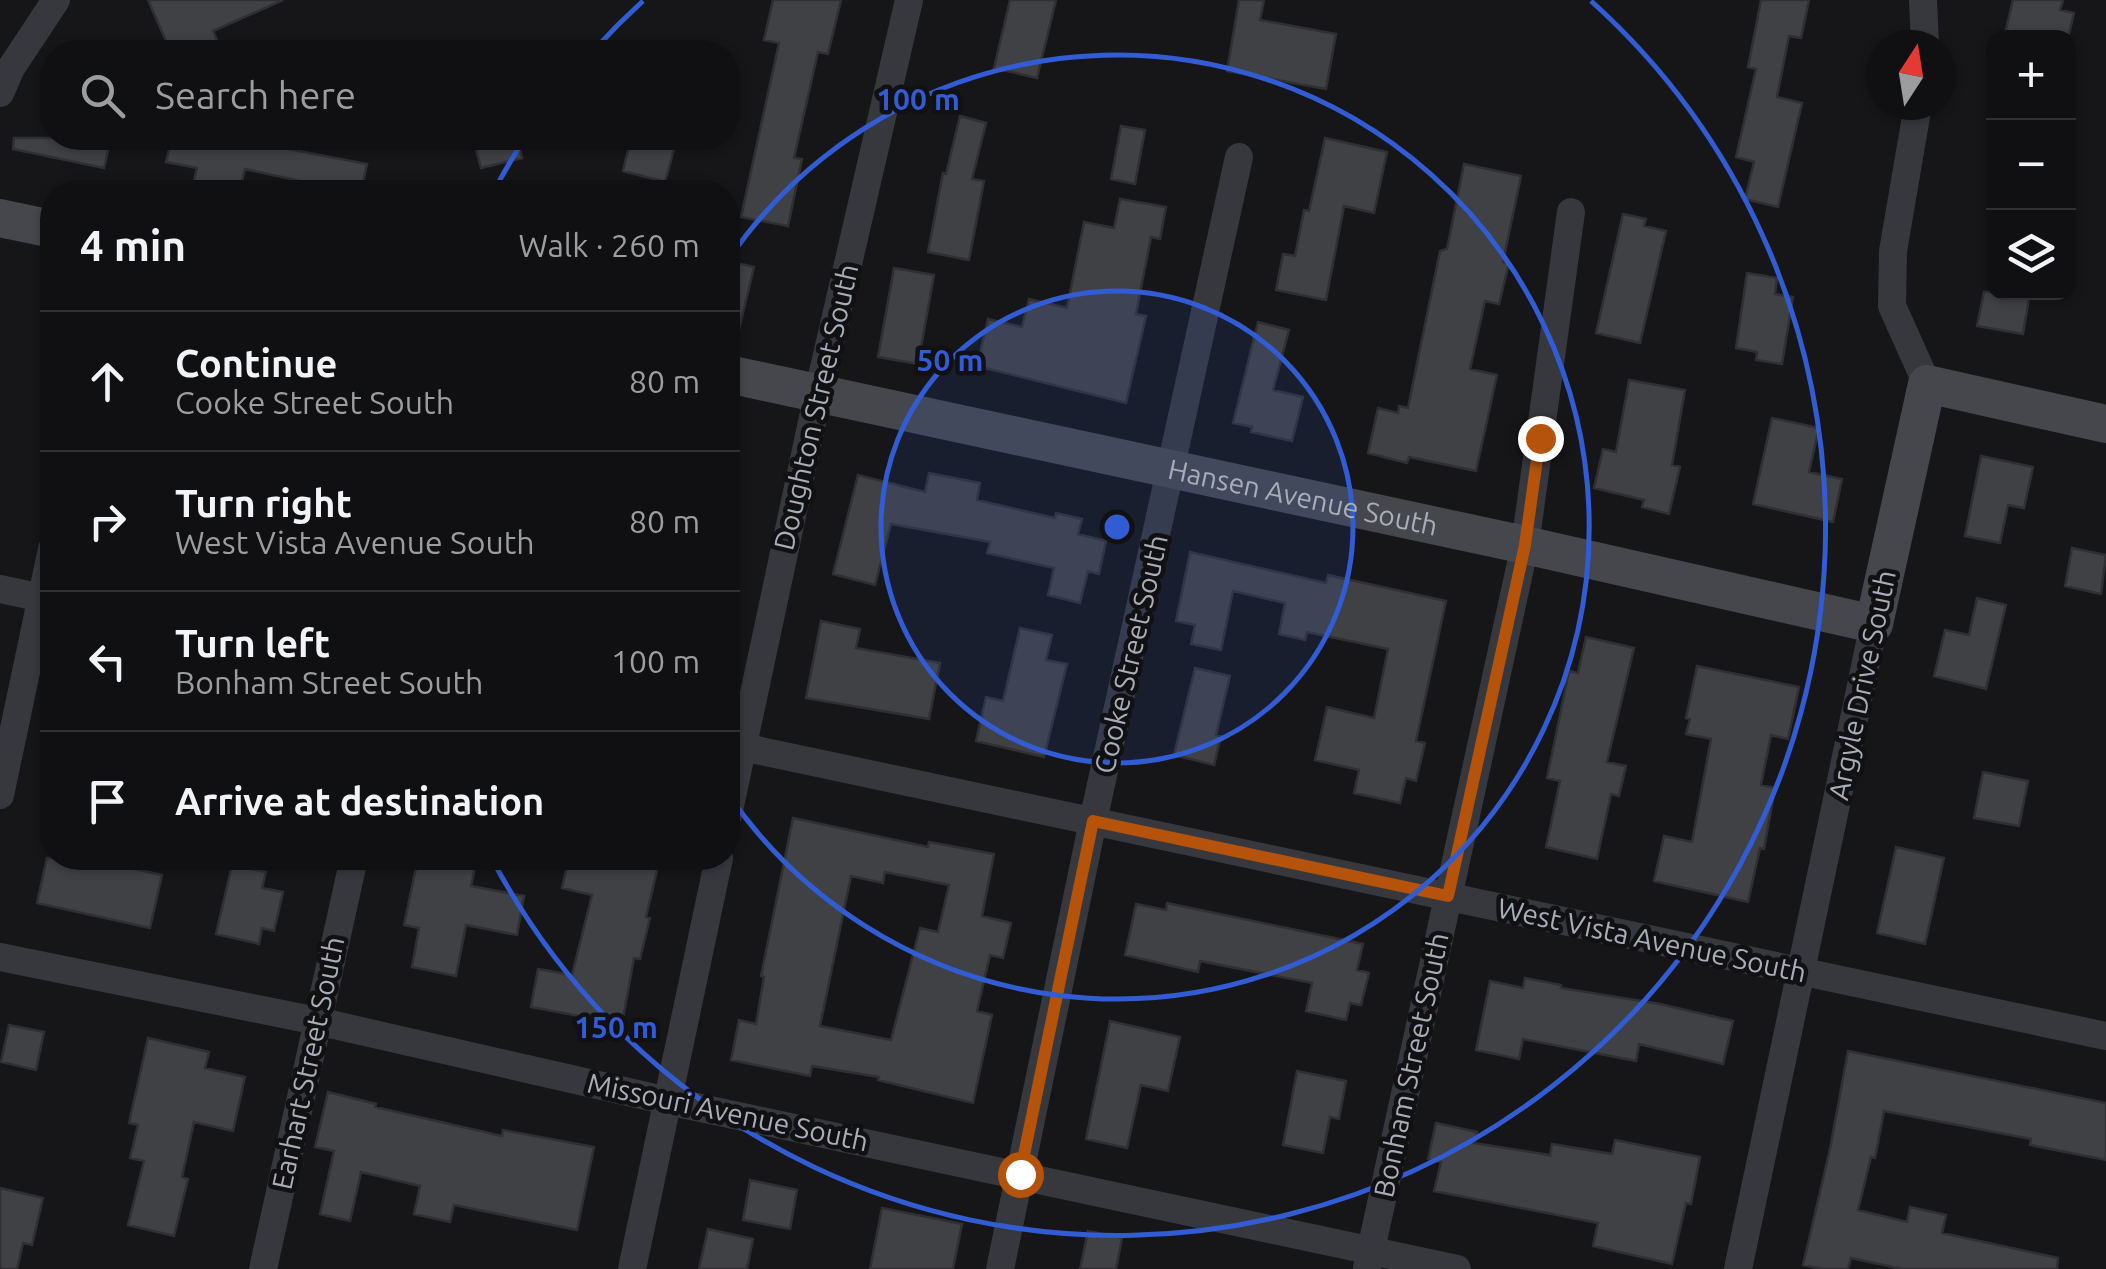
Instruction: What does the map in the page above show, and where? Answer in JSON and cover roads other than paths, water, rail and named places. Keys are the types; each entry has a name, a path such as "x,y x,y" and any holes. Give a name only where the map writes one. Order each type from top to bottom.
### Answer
{"street":[{"path":"0,94 11,68 56,0"},
{"name":"Doughton Street South","path":"740,724 909,0"},
{"path":"1923,0 1924,30"},
{"path":"1915,120 1893,251 1892,306 1927,384 2106,424"},
{"name":"Cooke Street South","path":"1000,1269 1093,821 1239,157"},
{"name":"Bonham Street South","path":"1369,1260 1525,545 1571,212"},
{"path":"0,218 40,226"},
{"name":"Hansen Avenue South","path":"740,377 1874,624"},
{"name":"Argyle Drive South","path":"1738,1269 1927,384"},
{"path":"0,589 40,598"},
{"path":"0,795 40,628"},
{"name":"West Vista Avenue South","path":"740,746 2106,1036"},
{"name":"Earhart Street South","path":"263,1269 351,870"},
{"path":"632,1269 716,870"},
{"name":"Missouri Avenue South","path":"0,957 317,1021 1020,1174 1369,1260 1456,1269"}]}
